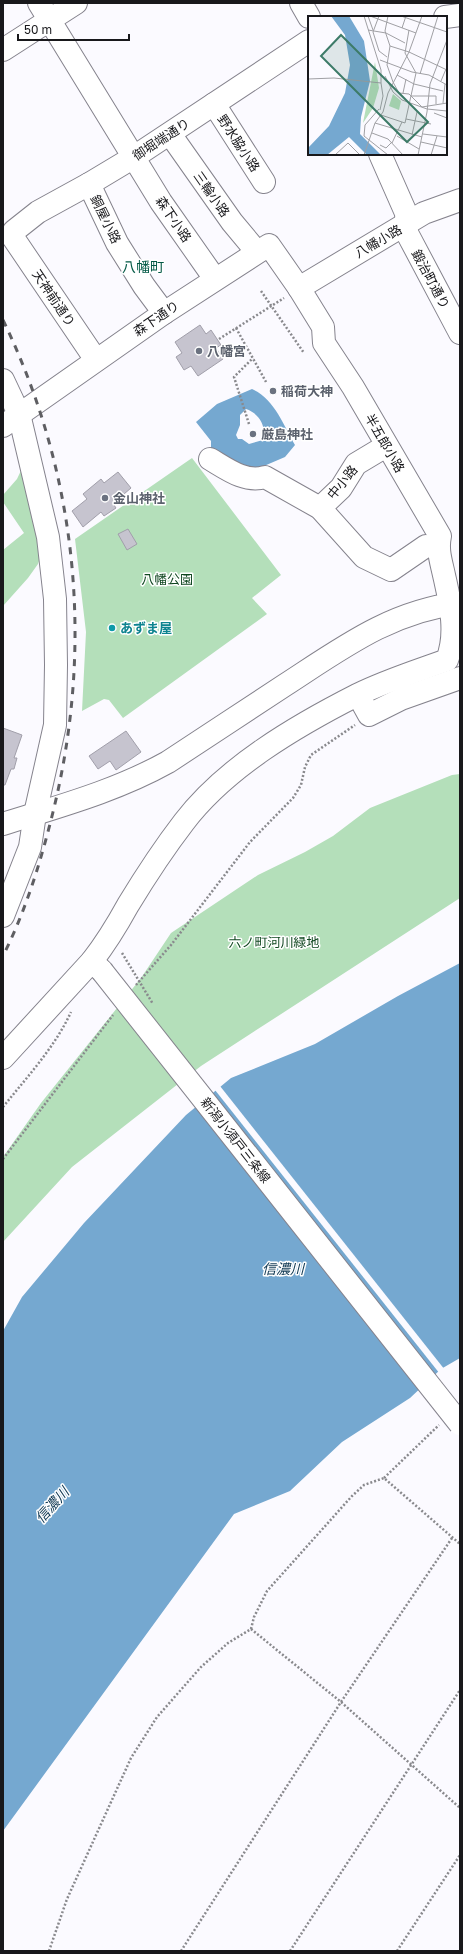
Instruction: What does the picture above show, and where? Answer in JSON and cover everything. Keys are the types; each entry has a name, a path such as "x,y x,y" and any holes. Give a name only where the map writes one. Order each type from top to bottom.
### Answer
{"street":[{"path":"3,50 44,12 76,3"},
{"path":"301,3 308,16"},
{"path":"459,3 460,9"},
{"name":"森下小路","path":"44,12 161,202 216,279"},
{"path":"447,17 460,15"},
{"name":"御堀端通り","path":"8,236 38,212 89,184 170,134 308,42"},
{"name":"野水脇小路","path":"214,104 264,182"},
{"name":"三輪小路","path":"170,134 232,222 257,252"},
{"name":"鍛治町通り","path":"380,155 406,213 407,232 460,333"},
{"name":"銅屋小路","path":"89,184 117,243 164,313"},
{"name":"八幡小路","path":"299,288 424,213 460,200"},
{"name":"天神前通り","path":"8,236 96,360"},
{"name":"森下通り","path":"11,420 164,313 269,245 299,288"},
{"name":"半五郎小路","path":"97,966 106,943 129,904 184,822 215,787 262,752 300,727 358,695 447,660 452,647 455,604 438,548 440,536 386,446 353,387 324,343 323,327 299,288"},
{"path":"3,380 11,420 48,537 55,599 55,725 35,814 30,847 3,916"},
{"name":"中小路","path":"320,508 341,488 356,464 386,446"},
{"path":"210,459 238,475 256,480 265,477 320,508 364,557 392,570 426,546 438,548"},
{"path":"3,824 95,796 146,774 168,762 344,647 376,628 398,618 455,604"},
{"path":"358,695 369,715 401,699 460,678"},
{"path":"401,699 460,694"},
{"path":"3,1058 97,966"},
{"name":"新潟小須戸三条線","path":"97,966 452,1423"}],"path":[{"path":"219,339 299,288"},
{"path":"261,290 304,353"},
{"path":"236,328 266,382"},
{"path":"249,424 234,377 253,358"},
{"path":"131,991 171,945 250,842 293,798 301,785 305,767 310,755 369,715"},
{"path":"3,1107 46,1053 64,1027 72,1010"},
{"path":"3,1159 117,1010"},
{"path":"49,1951 67,1899 131,1758 157,1717 201,1668 228,1643 251,1629 254,1617 267,1591 352,1496 364,1485 384,1478 452,1423"},
{"path":"384,1478 399,1489 460,1544"},
{"path":"181,1951 341,1702 452,1538"},
{"path":"251,1629 341,1702 460,1808"},
{"path":"290,1951 460,1690"},
{"path":"397,1951 460,1855"}],"green space":[{"name":"八幡公園","path":"192,458 281,575 252,598 267,614 123,718 109,700 104,699 82,711 86,632 75,539"},
{"path":"25,462 44,546 38,564 28,578 3,606 3,550 24,533 3,502 3,495 17,479"},
{"name":"六ノ町河川緑地","path":"460,774 460,898 201,1066 72,1167 3,1242 3,1157 41,1103 141,978 171,933 258,875 305,852 333,836 370,808 452,775"}],"water":[{"path":"252,389 260,393 278,413 295,445 285,457 250,472 211,451 211,441 196,422 217,404","holes":["246,409 251,411 261,421 264,435 263,440 249,444 242,439 238,439 236,435 240,425 240,415"]},
{"name":"信濃川","path":"460,963 460,1358 441,1369 410,1398 342,1442 290,1491 234,1514 3,1831 3,1331 22,1297 84,1223 186,1115 231,1078 315,1044 398,996"}],"pier":[{"path":"220,1086 445,1370 440,1374 215,1090"}],"building":[{"name":"八幡宮","path":"200,325 206,334 211,330 221,345 216,348 223,359 198,376 191,366 184,370 176,357 182,353 175,342"},
{"name":"金山神社","path":"118,472 131,488 124,494 126,496 114,505 116,508 104,516 101,512 83,527 72,511 87,499 83,494 101,479 104,483"},
{"path":"128,529 137,544 127,550 118,534"},
{"path":"3,728 22,735 14,758 17,758 14,769 11,769 5,785 3,785"},
{"path":"126,731 141,752 116,770 110,761 98,769 89,756"}],"railway":[{"path":"3,320 28,379 48,439 63,500 72,562 75,624 73,687 66,750 53,812 32,885 19,921 3,956"}],"place":[{"name":"八幡宮","path":"199,351"},
{"name":"稲荷大神","path":"273,391"},
{"name":"厳島神社","path":"253,434"},
{"name":"金山神社","path":"105,498"},
{"name":"あずま屋","path":"112,628"}],"district":[{"name":"八幡町","path":"143,267"}]}
